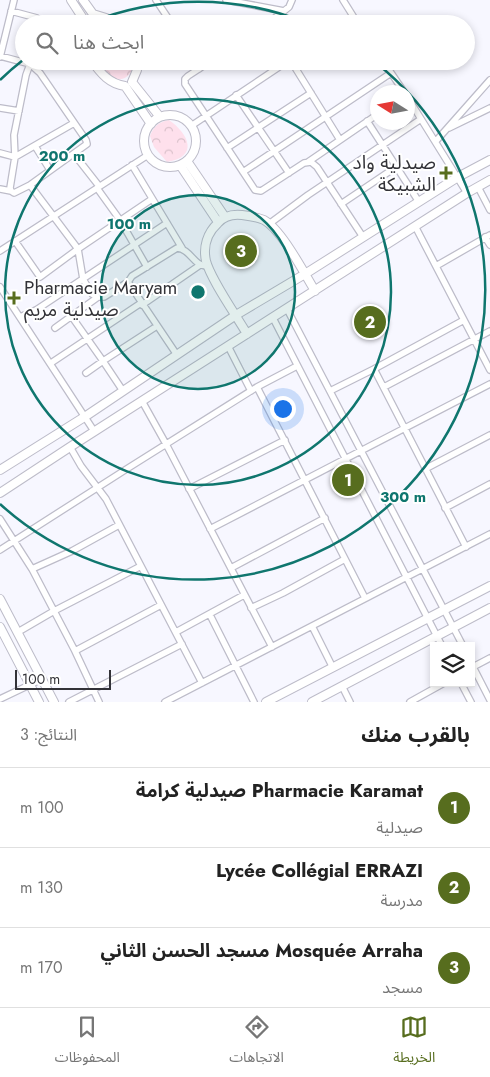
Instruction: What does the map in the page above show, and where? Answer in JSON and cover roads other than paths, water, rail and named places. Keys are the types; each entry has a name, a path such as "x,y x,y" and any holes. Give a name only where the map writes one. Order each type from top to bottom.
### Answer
{"street":[{"path":"14,0 0,56 15,60"},
{"path":"71,0 79,15"},
{"path":"83,0 93,14 96,15"},
{"path":"156,0 166,15"},
{"path":"226,0 284,12"},
{"path":"280,15 289,7 292,0"},
{"path":"343,0 353,15"},
{"path":"11,12 24,15"},
{"path":"11,191 15,157 14,135 28,70"},
{"path":"0,189 14,193 30,185 87,144 36,70"},
{"path":"99,70 106,78 114,83 125,86 151,124"},
{"path":"125,86 132,82 137,70"},
{"path":"197,70 188,76 185,81 255,190 259,191 308,162 370,119"},
{"path":"191,126 275,70"},
{"path":"295,70 340,140"},
{"path":"243,172 390,72 399,85"},
{"path":"436,141 490,80"},
{"path":"132,82 160,118"},
{"path":"228,148 311,93"},
{"path":"236,95 289,173"},
{"path":"0,108 19,111"},
{"path":"446,129 490,108"},
{"path":"415,109 467,193"},
{"path":"168,115 177,116 185,120 191,126 196,141 195,148 183,163 173,167 158,165 148,155 144,147 146,131 151,124 160,118 168,115"},
{"path":"269,224 326,182 421,119"},
{"path":"367,121 419,202"},
{"path":"0,153 15,157 74,123"},
{"path":"35,146 50,170"},
{"path":"74,154 120,220 147,266"},
{"path":"0,251 148,155"},
{"path":"0,470 86,416 236,315 305,274 458,177 490,160"},
{"path":"308,162 314,163 363,237"},
{"path":"183,163 225,217"},
{"path":"183,163 218,222"},
{"path":"132,165 182,248 204,265 247,334"},
{"path":"341,204 396,167"},
{"path":"0,493 94,431 490,180"},
{"path":"30,185 78,249 83,279 92,294 98,298"},
{"path":"478,187 490,210"},
{"path":"15,241 40,277 120,220 152,200"},
{"path":"204,265 206,243 218,222 225,217 239,214 252,216 269,224 286,245 315,291"},
{"path":"20,317 36,310 166,223"},
{"path":"415,226 490,370"},
{"path":"436,266 488,236 490,245"},
{"path":"55,328 98,298 104,297 128,282 132,276 170,251 182,248"},
{"path":"51,363 204,265"},
{"path":"128,282 177,355"},
{"path":"0,287 86,416 94,431"},
{"path":"287,309 461,642"},
{"path":"72,317 123,391"},
{"path":"273,318 440,642"},
{"path":"330,391 464,320"},
{"path":"86,373 157,326"},
{"path":"384,387 490,332"},
{"path":"228,346 251,391"},
{"path":"0,550 257,387 297,366"},
{"path":"374,369 466,547"},
{"path":"210,529 490,384"},
{"path":"257,387 365,598"},
{"path":"142,401 272,647"},
{"path":"426,470 490,435"},
{"path":"189,488 285,440"},
{"path":"70,447 81,466 97,487 119,525 202,683"},
{"path":"445,508 490,484"},
{"path":"231,568 325,518"},
{"path":"0,519 32,569 75,651 99,702"},
{"path":"32,569 119,525"},
{"path":"165,702 490,534"},
{"path":"251,608 345,559"},
{"path":"18,632 141,566"},
{"path":"266,702 490,586"},
{"path":"176,632 244,595"},
{"path":"0,599 54,702"},
{"path":"75,651 161,605"},
{"path":"312,702 490,608"},
{"path":"210,615 254,702"},
{"path":"312,626 333,668"},
{"path":"0,627 3,642 39,702"},
{"path":"69,702 182,644"},
{"path":"475,665 490,658"},
{"path":"475,672 490,700"},
{"path":"0,699 42,679"},
{"path":"342,686 350,702"},
{"path":"410,702 420,700 438,687"},
{"path":"463,687 471,702"}],"place":[{"name":"صيدلية واد الشبيكة","path":"446,173"},
{"name":"Mosquée Arraha مسجد الحسن الثاني","path":"241,251"},
{"name":"Pharmacie Maryam صيدلية مريم","path":"14,298"},
{"name":"Lycée Collégial ERRAZI","path":"370,322"},
{"name":"Pharmacie Karamat صيدلية كرامة","path":"348,480"}]}
